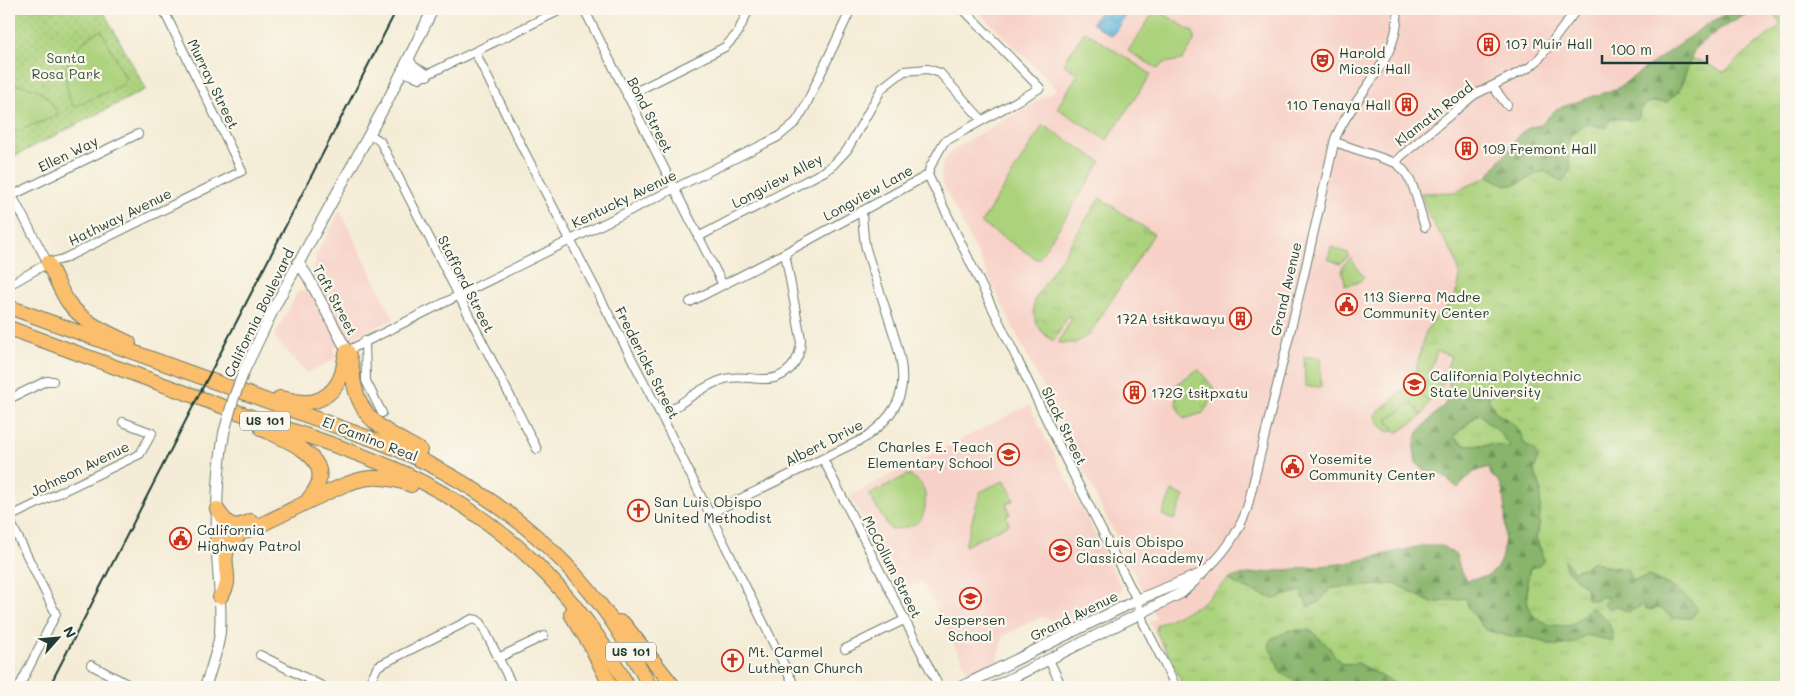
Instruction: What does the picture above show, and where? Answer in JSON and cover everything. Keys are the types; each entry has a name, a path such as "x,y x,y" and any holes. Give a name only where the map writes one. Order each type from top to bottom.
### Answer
{"highway":[{"path":"48,263 67,300 82,317 110,334 157,355 170,367"},
{"name":"El Camino Real","path":"9,307 407,453 453,476 507,512 567,566 610,618 650,687"},
{"name":"El Camino Real","path":"9,328 391,468 436,490 485,521 536,564 580,612 609,654 628,687"},
{"path":"9,338 51,350 91,358"},
{"path":"261,398 272,397 304,402 324,398 339,382 347,351"},
{"path":"347,351 351,359 356,392 369,417 382,429 447,465 453,476"},
{"path":"228,408 246,421 299,447 311,456 320,474 316,490 308,500"},
{"path":"217,539 240,534 346,483 370,478 391,479 420,489 436,490"},
{"path":"217,509 227,522 236,527 282,507 294,507"},
{"path":"220,597 226,590 228,582 227,550 240,534"},
{"path":"536,564 545,582 556,594 583,633 611,687"},
{"path":"610,618 624,624 674,687"}],"street":[{"name":"Murray Street","path":"163,9 242,170"},
{"name":"California Boulevard","path":"205,687 220,633 217,539 218,471 224,433 233,400 256,344 298,262 402,72 433,9"},
{"path":"402,72 420,78 562,9"},
{"name":"Bond Street","path":"584,9 723,285"},
{"path":"627,96 725,47 737,34 750,9"},
{"name":"Kentucky Avenue","path":"347,351 778,137 796,122 804,109 852,9"},
{"name":"Longview Lane","path":"690,302 928,175 930,167 944,142 1040,88 963,9"},
{"name":"Grand Avenue","path":"994,687 1180,593 1215,563 1239,530 1247,509 1335,142 1342,123 1392,45 1397,24 1397,9"},
{"name":"Klamath Road","path":"1396,163 1400,157 1474,95 1534,64 1577,9"},
{"name":"Fredericks Street","path":"475,52 523,149 662,417 795,687"},
{"path":"408,58 413,67 427,75"},
{"name":"Longview Alley","path":"698,237 825,171 833,165 847,150 882,88 904,71 928,69 940,73 982,120"},
{"path":"1492,87 1507,105"},
{"name":"Ellen Way","path":"10,194 138,134"},
{"name":"Stafford Street","path":"369,134 380,141 538,449"},
{"path":"1335,142 1396,163 1407,173 1425,227"},
{"name":"Hathway Avenue","path":"9,285 48,263 63,259 242,170"},
{"name":"Slack Street","path":"928,175 1137,600 1144,624 1176,687"},
{"path":"10,194 48,263"},
{"name":"Albert Drive","path":"709,514 863,439 880,427 893,411 901,392 903,371 899,350 866,247 862,211"},
{"path":"662,417 717,381 736,376 766,380 786,373 796,362 800,355 802,339 785,253"},
{"name":"Taft Street","path":"298,262 308,277 347,351"},
{"name":"Taft Street","path":"365,341 366,381 382,413"},
{"path":"9,399 46,381 53,381"},
{"name":"Johnson Avenue","path":"9,518 140,454 152,433 123,422"},
{"name":"McCollum Street","path":"823,459 939,687"},
{"path":"9,518 56,614 18,687"},
{"name":"Grand Avenue","path":"961,687 1137,600 1201,574"},
{"path":"367,687 378,666 472,619 481,623 513,687"},
{"path":"845,649 904,620"},
{"path":"498,658 544,636"},
{"path":"260,655 324,687"},
{"path":"1049,660 1062,687"},
{"path":"91,665 133,687"}],"shaded area":[{"name":"California Polytechnic State University","path":"976,9 1786,9 1786,687 1182,687 1149,622 1156,618 941,180 943,162 952,150 1057,89"},
{"path":"340,211 394,319 334,347 335,359 307,373 274,337 298,291 304,292 316,264 315,257"},
{"path":"1029,405 1122,588 1117,599 1069,626 1041,617 1003,636 997,660 969,674 922,581 897,593 873,545 866,525 850,496"}],"green space":[{"name":"Santa Rosa Park","path":"9,9 102,9 146,89 9,159"},
{"path":"1156,9 1193,32 1194,35 1191,46 1182,60 1164,63 1158,69 1128,51"},
{"path":"1734,9 1756,9 1718,30 1695,48 1679,91 1667,102 1649,102 1640,109 1639,118 1629,120 1611,117 1607,128 1587,124 1570,135 1567,150 1571,169 1562,182 1544,171 1512,185 1502,184 1488,176 1521,133 1530,127 1541,125 1556,109 1618,88 1703,27"},
{"path":"1770,9 1786,9 1786,687 1401,687 1358,663 1341,664 1327,645 1281,673 1306,687 1184,687 1156,631 1157,625 1199,605 1229,579 1237,585 1301,591 1319,602 1331,588 1396,584 1432,603 1466,598 1469,608 1511,637 1528,637 1557,646 1574,643 1586,635 1613,640 1581,618 1569,626 1550,625 1533,616 1527,602 1527,582 1530,568 1542,552 1536,538 1539,526 1541,489 1534,470 1537,464 1524,443 1520,432 1505,418 1496,413 1488,398 1492,391 1475,385 1450,391 1449,380 1445,373 1451,356 1437,351 1431,368 1433,374 1418,393 1429,402 1422,416 1412,403 1387,420 1394,430 1389,432 1378,422 1376,413 1406,386 1413,376 1426,332 1454,296 1459,282 1458,266 1455,258 1430,218 1421,193 1456,192 1488,176 1507,185 1521,182 1534,174 1544,171 1571,169 1567,150 1570,135 1584,126 1604,119 1629,120 1649,102 1667,102 1679,91 1689,60 1698,60 1724,72 1781,24","holes":["1565,561 1574,571 1594,561 1603,566 1618,567 1625,575 1634,580 1647,575 1673,587 1683,595 1650,610 1642,605 1632,609 1614,606 1609,598 1588,592 1586,587 1566,569"]},
{"path":"101,30 126,79 123,85 73,107 66,82 69,62 81,45"},
{"path":"1085,31 1151,74 1107,140 1057,108 1078,74 1063,64"},
{"path":"22,85 41,92 58,115 15,132 9,117 9,86"},
{"path":"1043,125 1101,162 1038,260 981,223"},
{"path":"1100,198 1154,234 1089,335 1075,343 1058,343 1072,318 1068,316 1054,341 1052,340 1042,332 1036,322 1034,312 1035,299"},
{"path":"1331,247 1348,253 1349,256 1340,264 1328,259"},
{"path":"1351,258 1364,277 1359,282 1345,286 1342,268"},
{"path":"1304,357 1320,357 1321,387 1305,386"},
{"path":"1198,369 1214,388 1215,394 1203,413 1184,419 1176,406 1178,383"},
{"path":"1433,374 1444,382 1429,402 1418,393"},
{"path":"1475,385 1493,391 1488,398 1496,413 1511,422 1520,432 1524,443 1534,450 1538,458 1534,470 1541,489 1539,526 1536,538 1544,560 1539,566 1530,568 1527,582 1527,602 1533,616 1550,625 1569,626 1581,618 1590,607 1600,613 1607,621 1613,635 1613,641 1586,635 1574,643 1557,646 1528,637 1511,637 1485,630 1469,608 1466,598 1432,603 1396,584 1331,588 1319,602 1308,607 1301,591 1274,599 1237,585 1229,579 1241,575 1347,563 1422,546 1442,546 1456,555 1461,572 1468,580 1485,576 1494,571 1499,564 1502,554 1505,515 1500,483 1491,475 1489,467 1474,472 1458,488 1441,474 1425,471 1416,463 1414,448 1418,432 1445,404 1450,391","holes":["1479,413 1488,423 1495,427 1511,447 1464,445 1453,437"]},
{"path":"1412,402 1422,416 1397,433 1387,420"},
{"path":"1480,413 1512,447 1464,445 1453,437"},
{"path":"907,475 916,479 924,490 924,513 920,520 910,526 890,529 869,495"},
{"path":"1005,480 1014,500 1006,504 1010,514 1006,516 1009,524 965,546 980,492"},
{"path":"1172,491 1184,496 1174,520 1162,515"},
{"path":"1564,560 1574,571 1583,568 1593,561 1603,566 1627,569 1631,580 1638,580 1647,575 1681,593 1698,609 1692,618 1673,618 1660,608 1648,609 1642,605 1629,612 1615,606 1609,609 1603,604 1608,598 1601,597 1595,601 1587,599 1586,587 1566,569"},
{"path":"1290,630 1310,630 1327,645 1341,664 1358,663 1401,687 1306,687 1281,673 1269,646 1271,639"}],"water":[{"path":"1101,9 1130,9 1112,36 1092,23"}],"railway":[{"path":"49,687 397,9"}],"place":[{"name":"107 Muir Hall","path":"1489,44"},
{"name":"Harold Miossi Hall","path":"1323,61"},
{"name":"110 Tenaya Hall","path":"1407,105"},
{"name":"109 Fremont Hall","path":"1466,149"},
{"name":"113 Sierra Madre Community Center","path":"1347,305"},
{"name":"172A tsɨtkawayu","path":"1241,319"},
{"name":"California Polytechnic State University","path":"1414,384"},
{"name":"172G tsɨtpxatu","path":"1135,393"},
{"name":"Charles E. Teach Elementary School","path":"1009,455"},
{"name":"Yosemite Community Center","path":"1293,467"},
{"name":"San Luis Obispo United Methodist","path":"638,510"},
{"name":"California Highway Patrol","path":"181,538"},
{"name":"San Luis Obispo Classical Academy","path":"1060,550"},
{"name":"Jespersen School","path":"970,598"},
{"name":"Mt. Carmel Lutheran Church","path":"732,660"}]}
